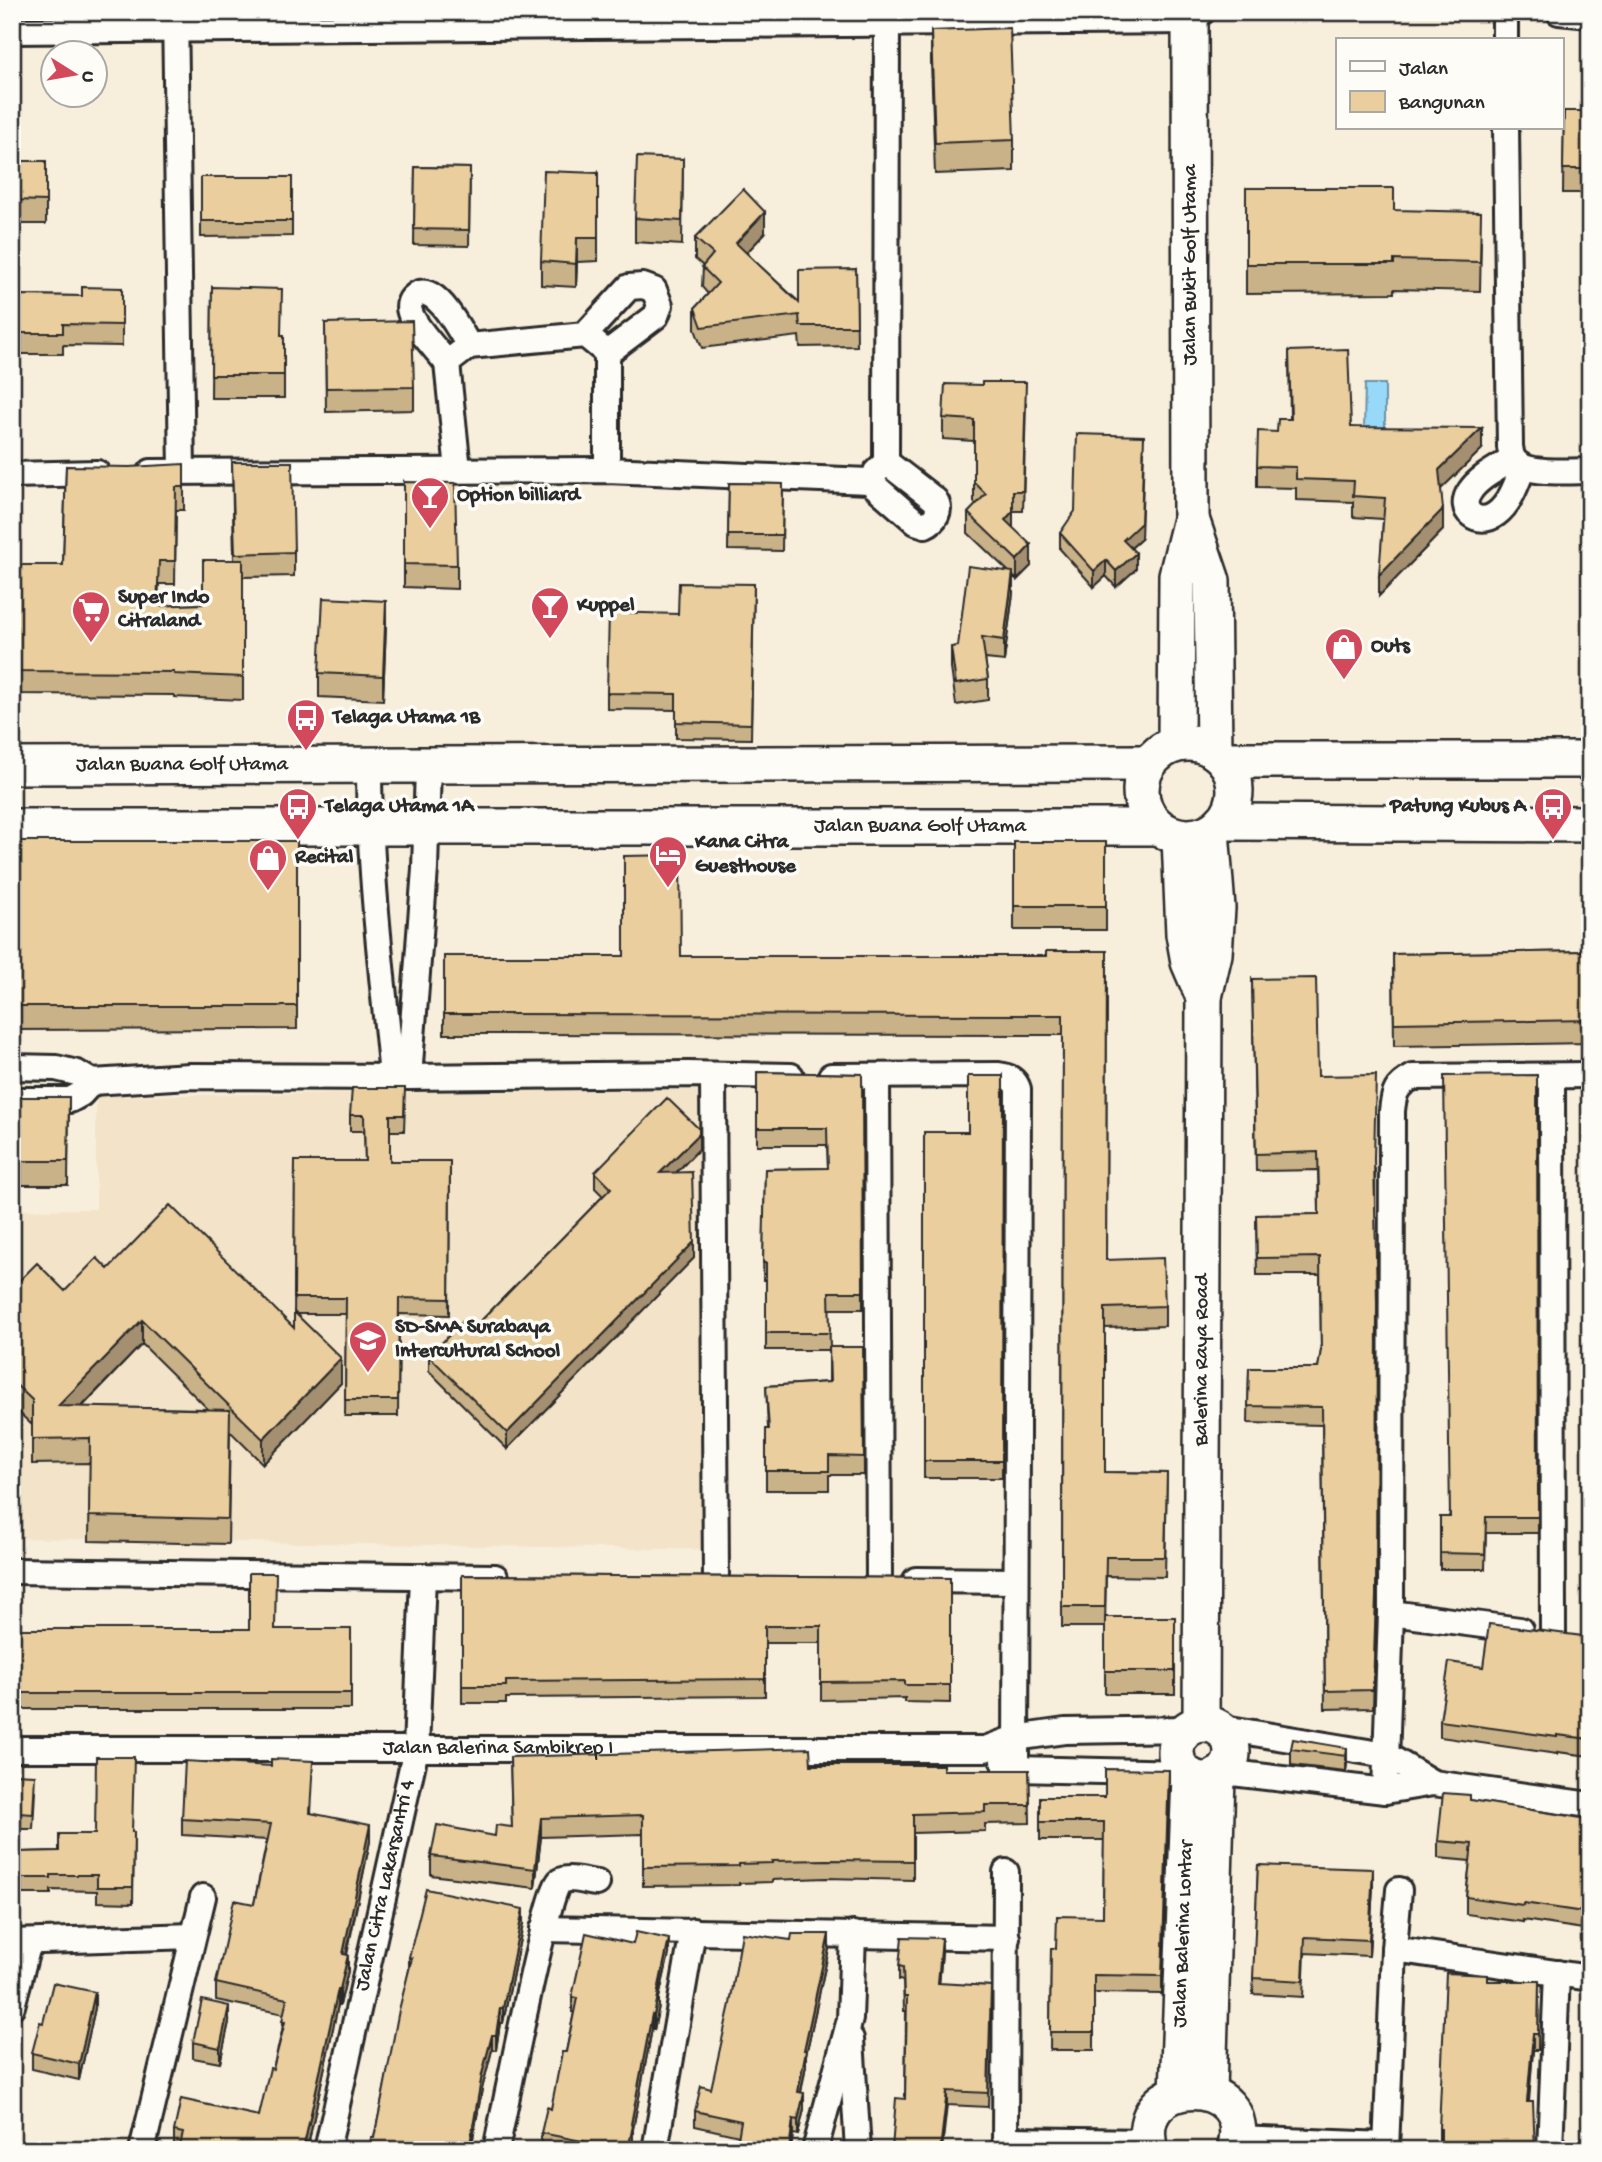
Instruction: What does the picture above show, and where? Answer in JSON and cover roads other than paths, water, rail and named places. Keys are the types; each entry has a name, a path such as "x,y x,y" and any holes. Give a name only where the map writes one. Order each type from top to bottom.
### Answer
{"main road":[{"name":"Jalan Bukit Golf Utama","path":"1163,754 1177,575 1191,519 1194,15"},
{"name":"Jalan Bukit Golf Utama","path":"1191,519 1212,581 1219,755"},
{"path":"1189,743 1202,745 1219,755 1231,772 1235,785 1230,811 1193,829 1148,817 1142,804 1142,776 1163,754 1189,743"},
{"name":"Jalan Buana Golf Utama","path":"12,766 428,766 1163,754"},
{"path":"1219,755 1590,760"},
{"name":"Jalan Buana Golf Utama","path":"12,827 1193,829 1590,824"},
{"name":"Balerina Raya Road","path":"1193,829 1217,908 1214,954 1204,997 1202,1727"},
{"path":"1202,1727 1226,1734 1232,1753 1230,1763 1204,1774 1180,1766 1177,1756 1181,1737 1202,1727"},
{"name":"Jalan Balerina Lontar","path":"1193,2092 1204,1774"},
{"path":"1149,2146 1148,2126 1154,2112 1164,2100 1193,2092 1221,2099 1231,2110 1237,2124 1236,2144"}],"street":[{"path":"1505,12 1505,38"},
{"path":"1559,12 1590,15"},
{"path":"12,31 175,21 1194,15"},
{"path":"869,481 886,462 887,18"},
{"path":"175,21 182,471"},
{"path":"1506,130 1508,429 1518,463 1542,470 1590,471"},
{"path":"447,363 469,346 585,335 629,287 643,286 654,290 660,305 656,316 607,353"},
{"path":"458,470 447,363 412,318 408,306 412,298 418,293 427,293 437,298 469,346"},
{"path":"585,335 607,353"},
{"path":"607,353 607,470"},
{"path":"12,475 182,471 607,470 869,481 916,522 925,525 931,523 939,505 886,462"},
{"path":"369,766 372,875 401,1076"},
{"path":"401,1076 428,827 428,766"},
{"path":"12,1067 56,1068 77,1073 92,1083 190,1076 713,1075 998,1075 1007,1076 1016,1082 1016,1769"},
{"path":"713,1075 716,1580"},
{"path":"1385,1791 1391,1613 1394,1095 1402,1083 1413,1077 1590,1075"},
{"path":"877,1076 879,1579"},
{"path":"1391,1613 1565,1636 1552,1076"},
{"path":"12,1100 70,1100 92,1083"},
{"path":"12,1571 521,1577"},
{"name":"Jalan Citra Lakarsantri 4","path":"327,2150 416,1749 423,1576"},
{"path":"852,1579 1016,1581"},
{"path":"688,1580 743,1580"},
{"name":"Jalan Balerina Sambikrep I","path":"12,1749 985,1749 1015,1738 1065,1731 1202,1727 1386,1755 1433,1783"},
{"path":"985,1749 1016,1769"},
{"name":"Jalan Balerina Sambikrep I","path":"1016,1769 1204,1774 1385,1791 1433,1783 1590,1805"},
{"path":"1006,1872 1005,2145 1149,2146"},
{"path":"496,2150 543,1929 558,1882 568,1880 597,1883"},
{"path":"1236,2144 1386,2147 1399,1890"},
{"path":"142,2150 203,1898"},
{"path":"543,1929 1007,1938"},
{"path":"655,2150 693,1931"},
{"path":"853,1934 849,2020 858,2150"},
{"path":"12,2006 21,1942 194,1936"},
{"path":"1394,1949 1590,1978"},
{"path":"1550,2150 1556,1973"},
{"path":"815,2150 849,2020"}],"water":[{"path":"1365,384 1385,384 1385,430 1364,430"}],"place":[{"name":"Option billiard","path":"430,530"},
{"name":"Kuppel","path":"550,640"},
{"name":"Super Indo Citraland","path":"91,644"},
{"name":"Outs","path":"1344,681"},
{"name":"Telaga Utama 1B","path":"306,752"},
{"name":"Telaga Utama 1A","path":"298,841"},
{"name":"Patung Kubus A","path":"1553,841"},
{"name":"Kana Citra Guesthouse","path":"668,889"},
{"name":"Recital","path":"268,892"},
{"name":"SD-SMA Surabaya Intercultural School","path":"368,1374"}]}
